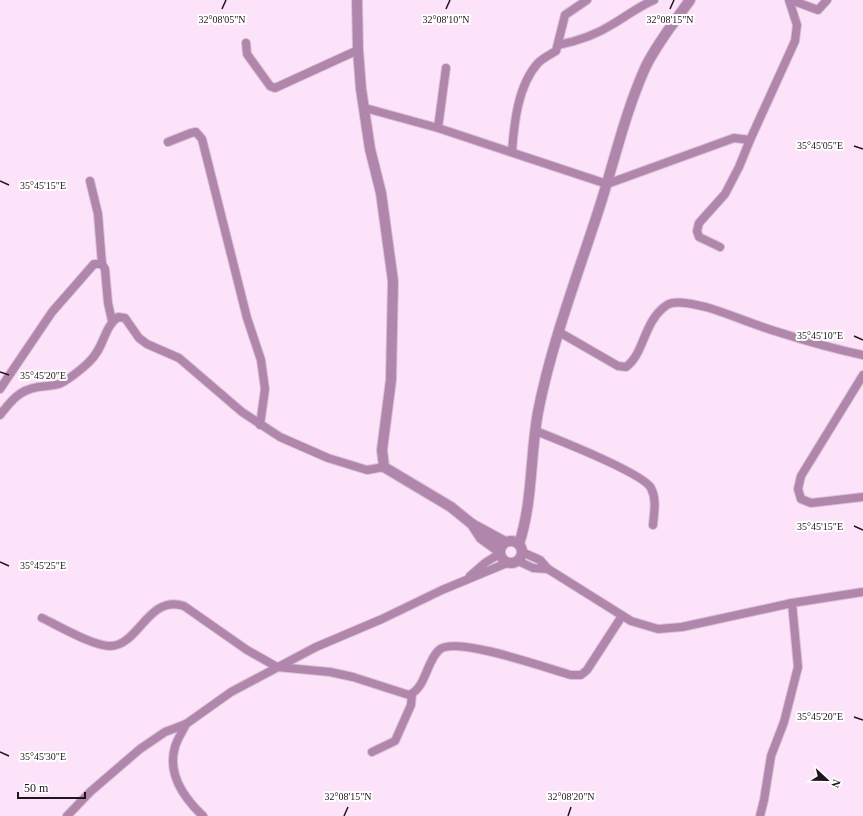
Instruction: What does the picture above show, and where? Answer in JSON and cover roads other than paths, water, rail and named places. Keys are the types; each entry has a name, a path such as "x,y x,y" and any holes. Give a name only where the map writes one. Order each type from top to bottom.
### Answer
{"street":[{"path":"357,0 358,50 370,149 381,193 393,282 391,380 382,450 384,467"},
{"path":"512,152 514,128 524,89 533,70 540,61 556,51 565,15 587,0"},
{"path":"558,45 582,40 613,24 643,4 654,0"},
{"path":"67,816 90,792 140,749 165,732 186,724 231,692 277,667 468,579 507,563 520,552 530,488 536,431 544,386 559,332 630,108 646,65 667,31 690,0"},
{"path":"790,0 818,10 827,0"},
{"path":"720,247 699,236 697,231 700,223 725,194 739,167 795,41 797,25 790,0"},
{"path":"246,43 247,54 270,86 275,88 358,50"},
{"path":"438,128 446,68"},
{"path":"365,108 438,128 607,184 734,138 750,140"},
{"path":"168,142 196,132 202,139 247,318 261,360 265,389 263,413 260,425"},
{"path":"90,181 98,214 102,264 106,269 108,303 112,321"},
{"path":"0,389 52,312 94,264 102,264"},
{"path":"559,332 618,366 626,367 631,363 646,329 660,310 669,303 686,303 706,307 786,335 863,355"},
{"path":"0,415 14,397 22,392 61,383 88,363 99,353 112,321 118,316 125,318 139,338 147,344 179,358 260,425 280,437 328,458 367,470 384,467 451,507 472,524 505,542 512,540 520,552 540,560 548,569 638,625 658,629 670,628 792,603 863,592"},
{"path":"863,376 801,476 798,489 801,499 811,503 863,497"},
{"path":"536,431 601,458 643,480 650,486 655,497 653,524"},
{"path":"472,524 481,538 499,553 507,563"},
{"path":"468,579 479,567 499,553 505,542"},
{"path":"42,618 83,637 109,646 118,645 156,610 165,605 174,603 184,606 247,650 277,667 330,672 353,677 405,694 412,694 416,691 434,655 440,649 452,645 477,649 571,675 581,675 587,670 622,616"},
{"path":"760,816 771,756 784,722 798,667 792,603"},
{"path":"372,752 395,741 411,705 412,694"},
{"path":"186,724 175,746 173,761 174,772 183,792 203,816"}]}
